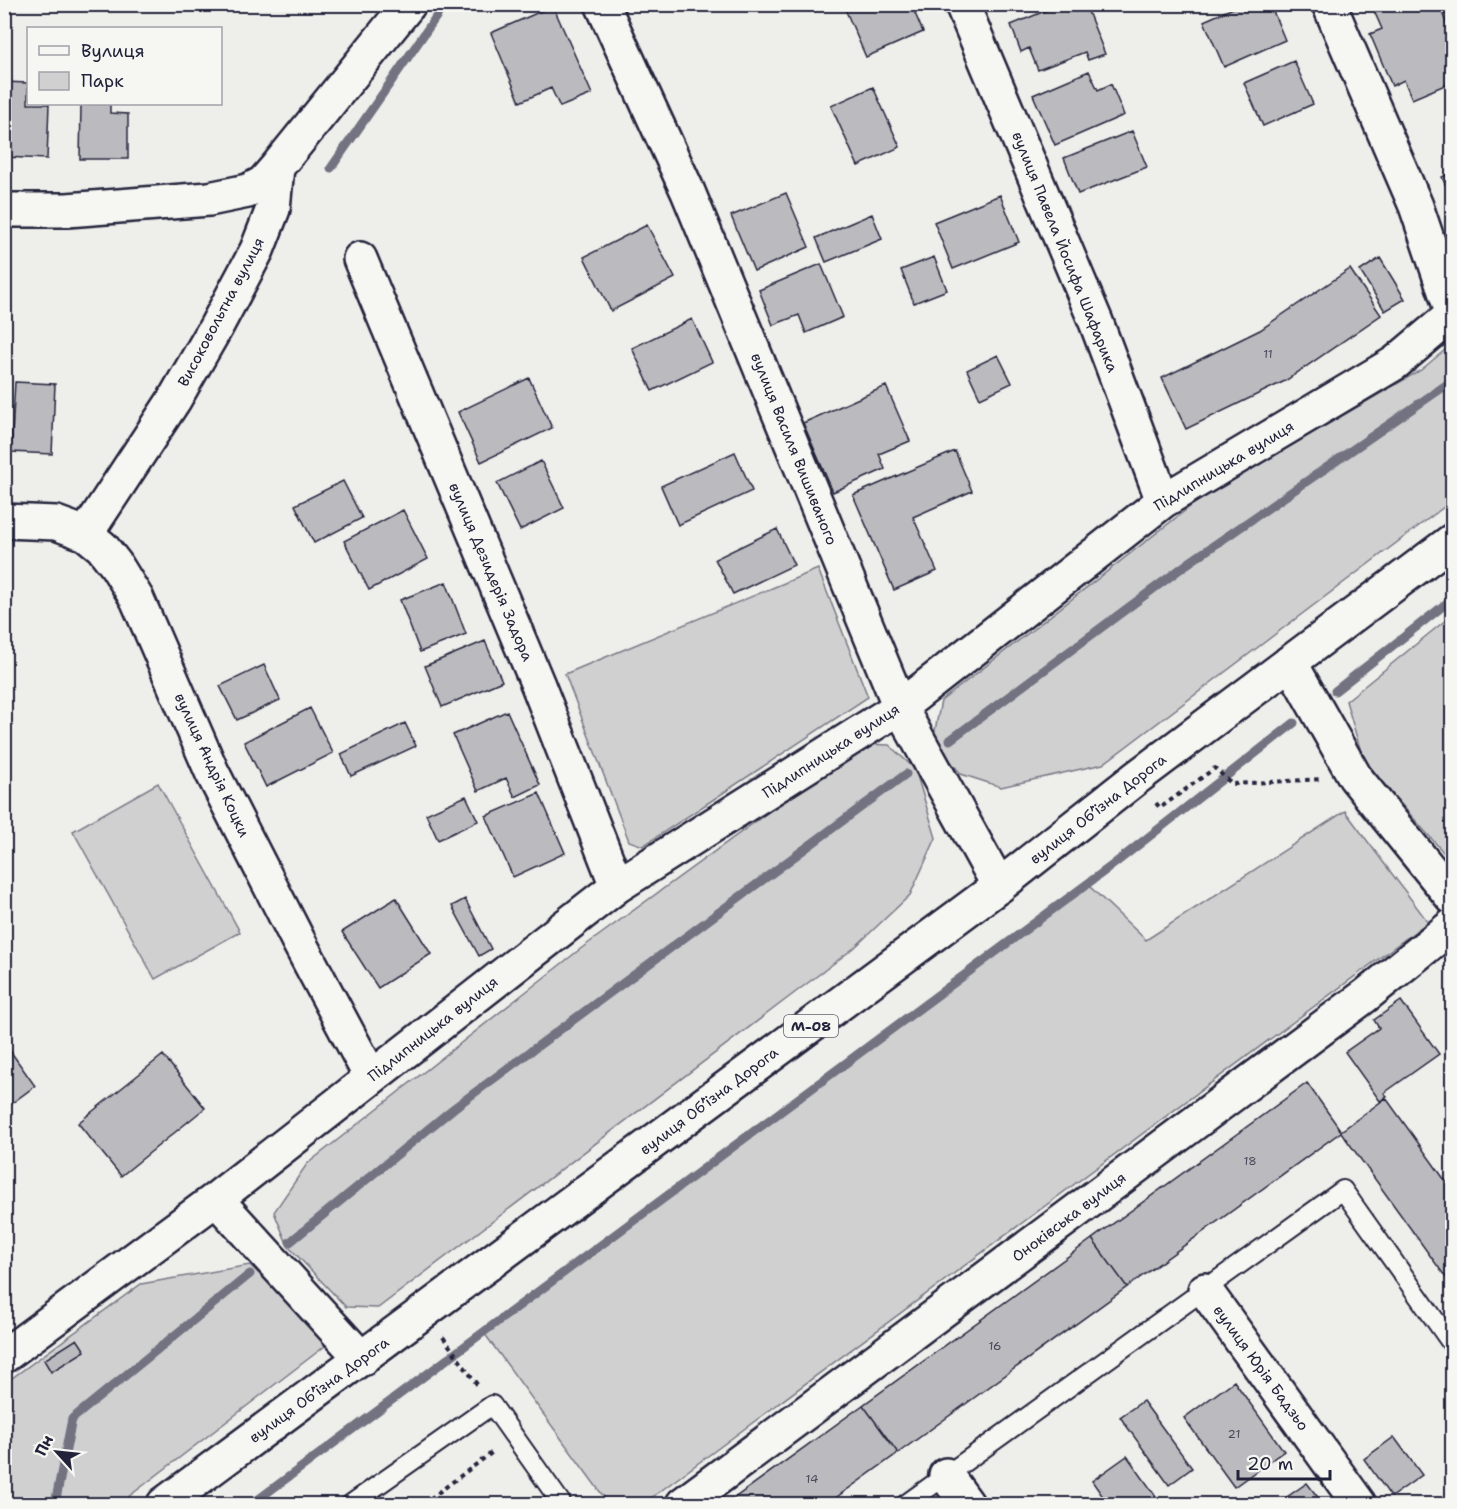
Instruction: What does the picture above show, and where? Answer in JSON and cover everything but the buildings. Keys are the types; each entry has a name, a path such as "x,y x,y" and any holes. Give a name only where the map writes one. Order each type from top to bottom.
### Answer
{"main road":[{"path":"4,210 68,210 209,199 248,191 263,183 277,167 409,4"},
{"name":"вулиця Василя Вишиваного","path":"602,4 688,192 900,707 999,886"},
{"name":"вулиця Павела Йосифа Шафарика","path":"962,4 1096,322 1163,501"},
{"path":"1329,4 1416,206 1452,313"},
{"name":"Високовольтна вулиця","path":"86,534 174,400 257,250 273,209 277,167"},
{"name":"вулиця Дезидерія Задора","path":"360,259 538,685 617,886"},
{"name":"Підлипницька вулиця","path":"4,1356 216,1199 617,886 900,707 1163,501 1395,363 1452,313"},
{"name":"вулиця Андрія Коцки","path":"4,521 56,523 86,534 102,547 116,565 138,599 212,772 371,1077"},
{"name":"вулиця Обʼїзна Дорога","path":"164,1504 999,886 1290,662 1452,541"},
{"path":"1290,662 1355,777 1452,897"},
{"name":"Оноківська вулиця","path":"683,1504 1365,996 1452,926"},
{"path":"216,1199 362,1359"},
{"name":"вулиця Юрія Бадзьо","path":"1205,1290 1359,1504"},
{"path":"946,1476 967,1504"}],"lane":[{"path":"906,1504 1343,1190 1452,1344"},
{"path":"351,1504 492,1405 562,1504"}],"path":[{"path":"1215,768 1232,784 1355,777"},
{"path":"448,1343 462,1364"},
{"path":"423,1504 514,1436"}],"green space":[{"path":"1452,344 1452,501 1103,764 1001,787 961,774 933,740 941,701 1200,499 1421,370"},
{"path":"818,569 868,697 643,846 629,841 565,674"},
{"path":"1452,615 1452,862 1364,762 1346,701"},
{"path":"862,744 889,745 915,769 936,838 910,895 854,948 378,1308 346,1307 288,1246 274,1212 307,1164 579,950"},
{"path":"158,783 240,932 155,979 73,831"},
{"path":"1345,811 1428,922 643,1504 609,1504 484,1333 1089,886 1146,940"},
{"path":"250,1265 329,1343 119,1504 5,1504 4,1384 141,1284"}],"waterway":[{"path":"331,168 445,4"},
{"path":"950,740 1187,564 1452,381"},
{"path":"1335,691 1452,599"},
{"path":"252,1504 1114,864 1294,723"},
{"path":"290,1242 454,1108 906,774"},
{"path":"55,1504 72,1419 250,1274"}]}
